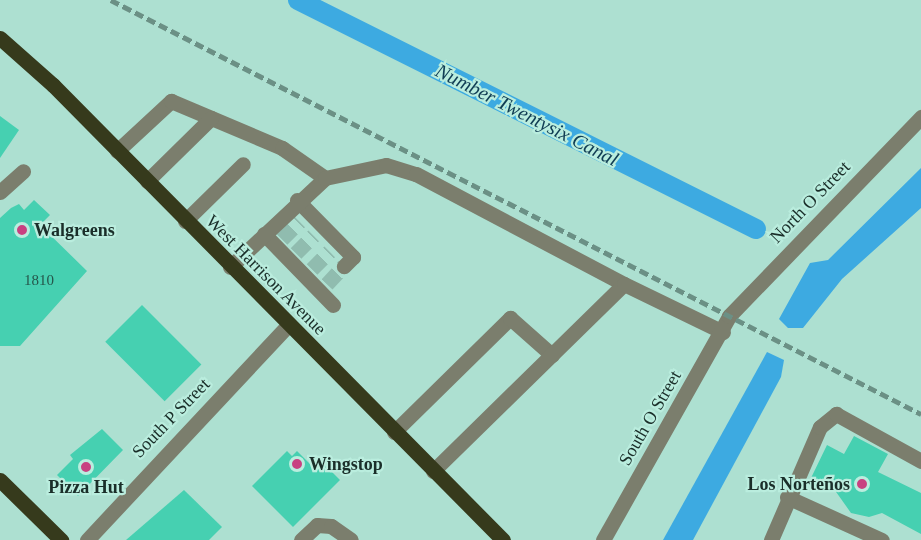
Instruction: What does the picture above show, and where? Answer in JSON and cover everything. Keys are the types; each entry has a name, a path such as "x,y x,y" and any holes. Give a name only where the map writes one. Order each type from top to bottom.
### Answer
{"main road":[{"name":"West Harrison Avenue","path":"0,38 117,151 503,540"},
{"path":"0,480 62,540"}],"street":[{"path":"117,151 171,101 282,148 325,178"},
{"name":"North O Street","path":"729,316 921,117"},
{"path":"147,181 211,118"},
{"path":"185,221 243,164"},
{"path":"230,267 273,240 297,200 325,178 378,166 416,174 624,284 723,332"},
{"path":"0,192 23,171"},
{"path":"297,200 304,216 318,231 334,247 353,257 344,266"},
{"path":"273,240 323,287 333,305"},
{"path":"433,471 624,284"},
{"name":"South O Street","path":"603,540 723,332 729,316"},
{"path":"394,432 510,318 552,355"},
{"name":"South P Street","path":"87,540 288,325"},
{"path":"771,540 787,497 820,427 836,414 921,462"},
{"path":"787,497 882,540"},
{"path":"301,540 317,525 331,526 351,540"}],"water":[{"path":"921,168 921,208 842,279 803,328 788,328 779,319 810,263 828,260"},
{"path":"767,352 784,360 781,377 693,540 663,540"}],"building":[{"path":"0,116 19,130 0,158"},
{"name":"Walgreens","path":"34,200 50,215 40,225 87,271 20,346 0,346 0,218 19,204 24,210"},
{"path":"142,305 201,364 165,401 105,342"},
{"name":"Pizza Hut","path":"102,429 123,450 78,496 57,475 73,459 70,455"},
{"name":"Los Norteños","path":"854,436 888,454 878,472 921,493 921,534 882,513 869,517 851,513 834,489 811,478 827,445 844,454"},
{"path":"287,451 292,456 297,451 313,467 320,460 340,480 293,527 252,486"},
{"path":"184,490 222,527 209,540 126,540"}],"waterway":[{"name":"Number Twentysix Canal","path":"298,0 756,229"}],"tunnel":[{"path":"282,239 300,221"},
{"path":"296,253 314,235"},
{"path":"312,269 330,251"},
{"path":"327,284 344,266"}],"railway":[{"path":"111,0 921,414"}],"place":[{"name":"Walgreens","path":"22,230"},
{"name":"Wingstop","path":"297,464"},
{"name":"Pizza Hut","path":"86,467"},
{"name":"Los Norteños","path":"862,484"}]}
